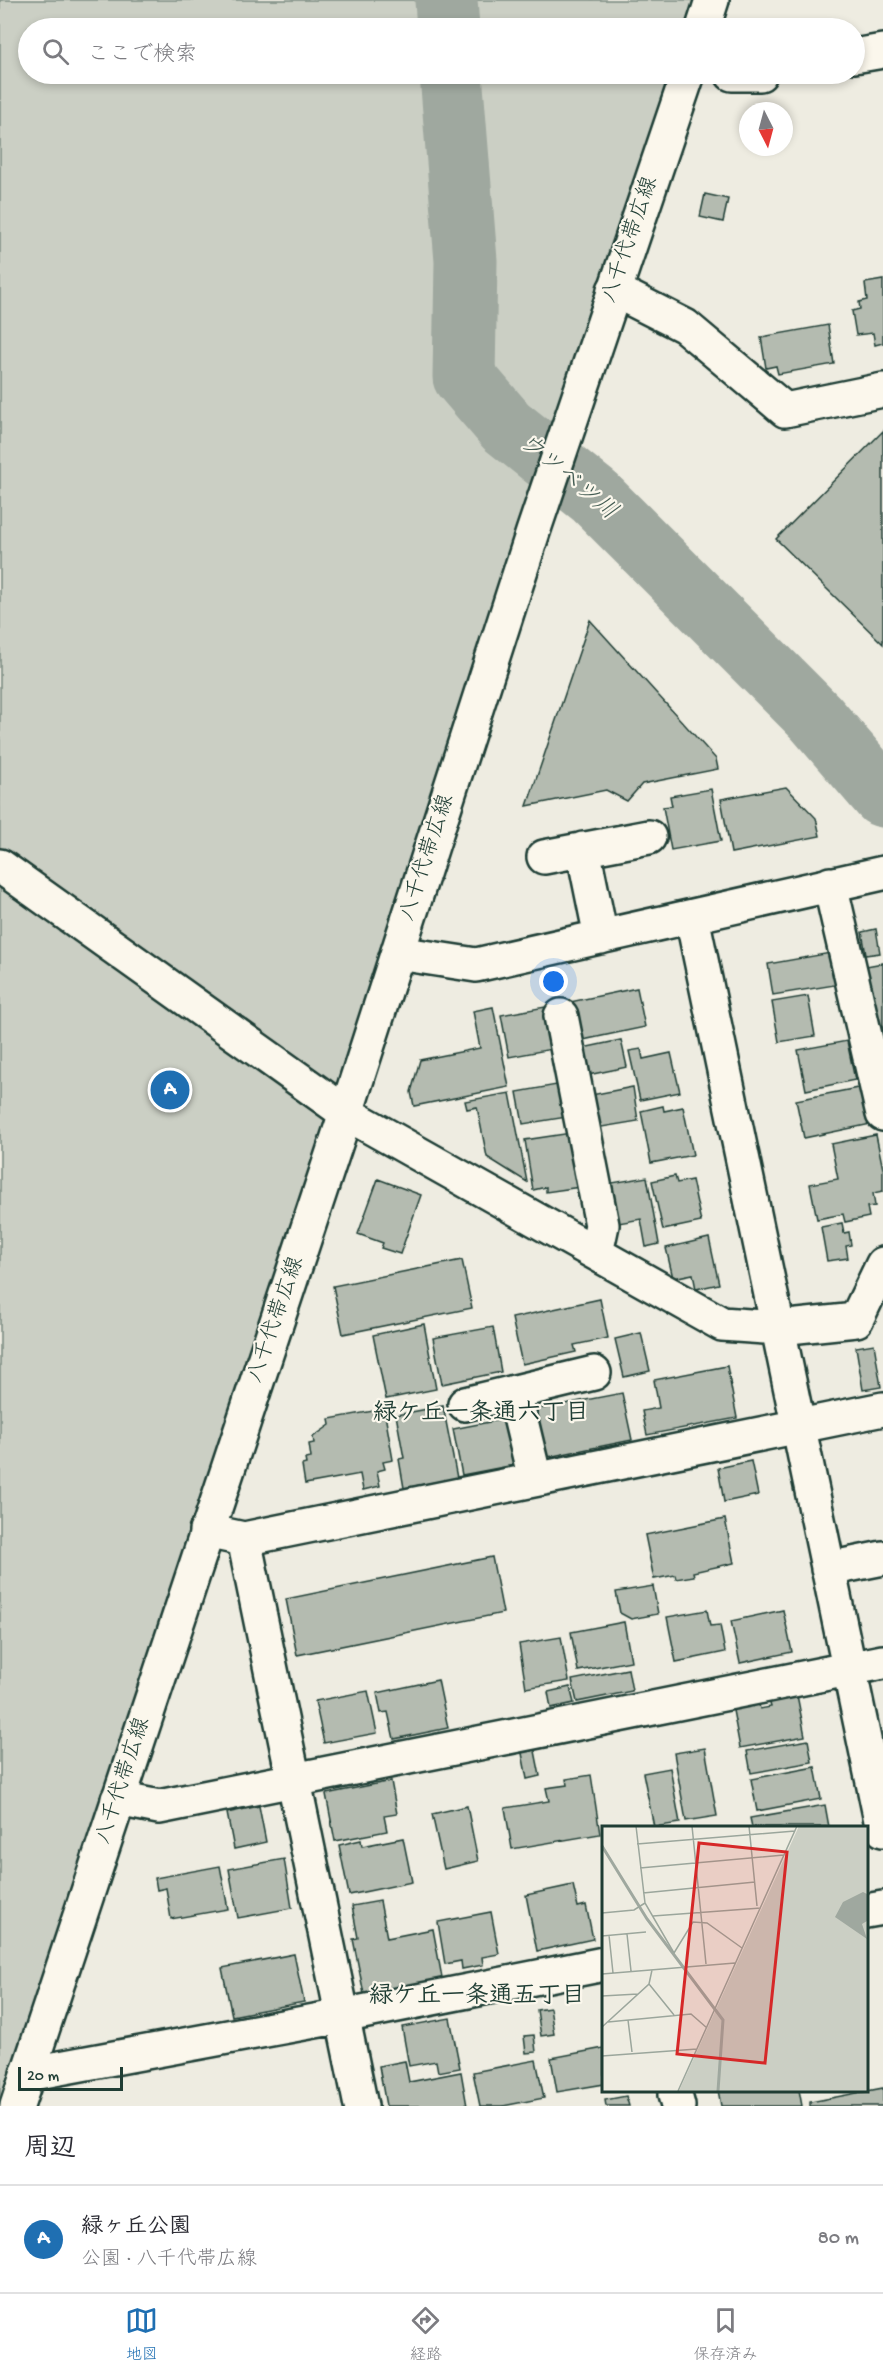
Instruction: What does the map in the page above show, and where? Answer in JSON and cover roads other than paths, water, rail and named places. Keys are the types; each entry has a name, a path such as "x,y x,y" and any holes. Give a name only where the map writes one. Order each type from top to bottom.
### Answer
{"street":[{"path":"706,18 712,0"},
{"path":"865,54 883,51"},
{"name":"八千代帯広線","path":"17,2106 346,1113 533,532 685,84"},
{"path":"614,290 685,326 785,410 883,390"},
{"path":"544,856 649,837"},
{"path":"584,849 600,937"},
{"path":"0,866 346,1113 722,1324 778,1328 856,1320 883,1264"},
{"path":"398,953 476,965 830,884 877,881"},
{"path":"830,884 883,1114"},
{"path":"692,916 883,1830"},
{"path":"561,1016 602,1225 596,1253"},
{"path":"465,1404 594,1373"},
{"path":"514,1392 535,1479"},
{"path":"206,1531 244,1539 883,1409"},
{"path":"244,1539 361,2106"},
{"path":"828,1569 883,1558"},
{"path":"118,1799 159,1807 883,1662"},
{"path":"868,1911 883,1908"},
{"path":"27,2074 342,2016 602,1964"}],"waterway":[{"name":"ウツベツ川","path":"446,0 447,18"},
{"name":"ウツベツ川","path":"452,84 466,261 464,377 506,426 595,497 816,718 883,796"}],"place":[{"name":"緑ヶ丘公園","path":"170,1090"}],"district":[{"name":"緑ケ丘一条通六丁目","path":"481,1414"},
{"name":"緑ケ丘一条通五丁目","path":"477,1997"}]}
